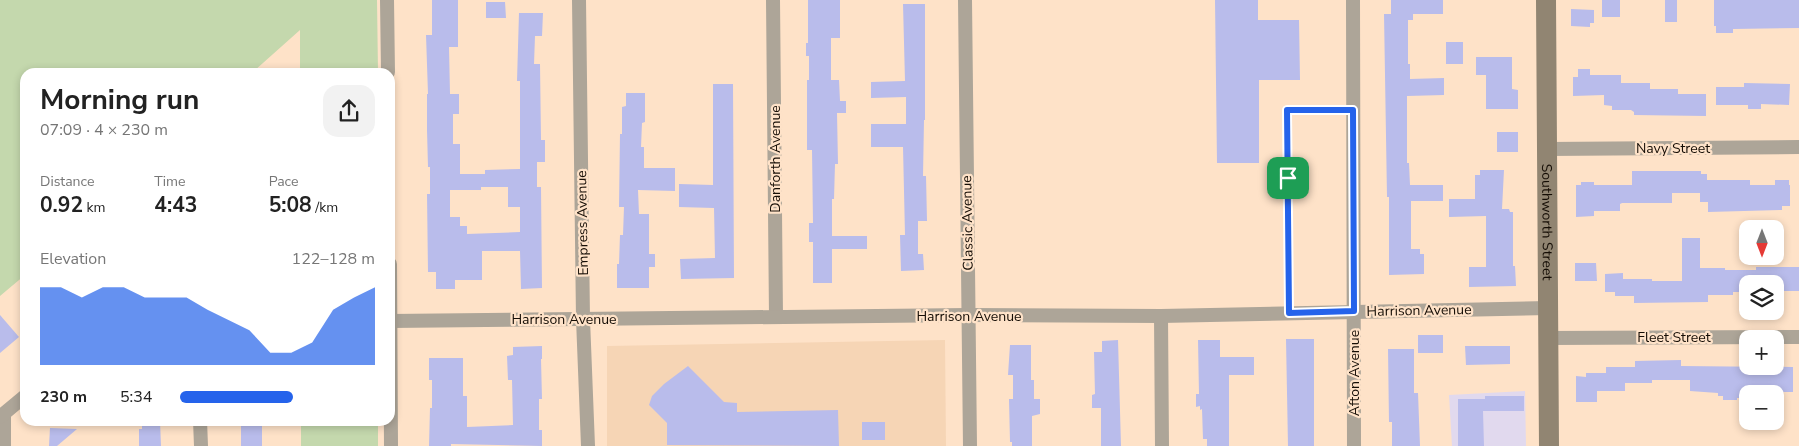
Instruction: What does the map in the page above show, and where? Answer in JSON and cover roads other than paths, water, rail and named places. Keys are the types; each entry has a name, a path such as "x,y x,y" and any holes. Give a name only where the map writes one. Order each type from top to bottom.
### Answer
{"main road":[{"name":"Southworth Street","path":"1546,0 1549,446"}],"street":[{"path":"387,0 388,68"},
{"name":"Empress Avenue","path":"579,0 583,320 588,446"},
{"name":"Danforth Avenue","path":"773,0 776,317"},
{"name":"Classic Avenue","path":"965,0 970,446"},
{"name":"Afton Avenue","path":"1353,0 1354,446"},
{"name":"Navy Street","path":"1547,149 1799,147"},
{"name":"Harrison Avenue","path":"395,320 583,320 968,315 1161,316 1548,308"},
{"path":"1161,316 1162,446"},
{"name":"Fleet Street","path":"1548,338 1799,337"},
{"path":"4,446 2,415 20,400"},
{"path":"200,426 201,446"},
{"path":"391,426 391,446"}],"lane":[{"path":"1289,313 1287,110 1353,110"}]}
